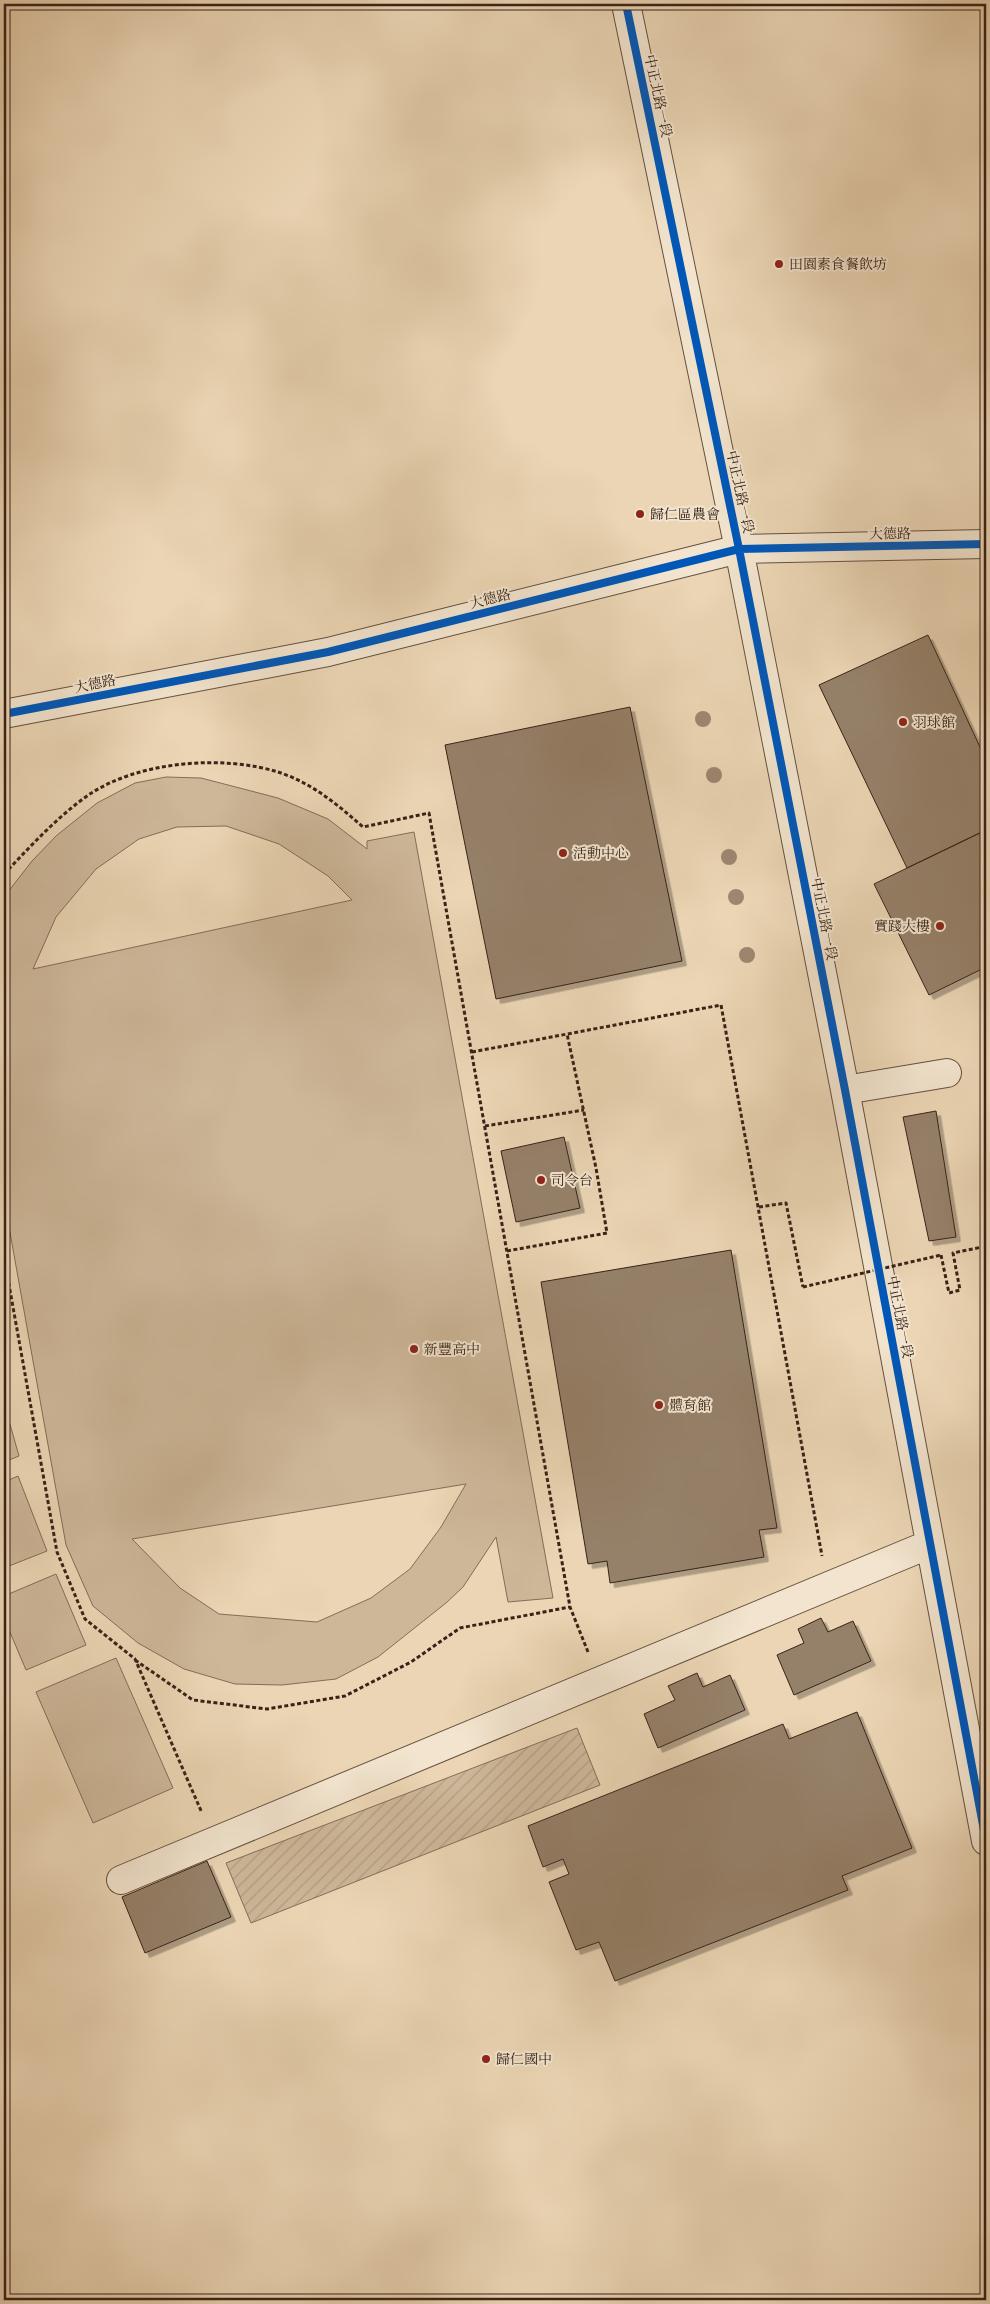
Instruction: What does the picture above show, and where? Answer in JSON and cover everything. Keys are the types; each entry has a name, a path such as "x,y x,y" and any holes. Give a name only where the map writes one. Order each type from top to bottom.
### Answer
{"street":[{"name":"中正北路一段","path":"626,4 739,549 845,1090 986,1841"},
{"name":"大德路","path":"4,714 328,652 739,549 986,544"},
{"path":"845,1090 947,1073"},
{"path":"121,1880 930,1544"}],"path":[{"path":"4,874 40,836 88,795 130,774 174,765 233,763 281,773 329,796 363,827 429,813 570,1607 600,1680"},
{"path":"472,1052 722,1005 827,1586"},
{"path":"507,1251 607,1233 584,1110 567,1034"},
{"path":"485,1126 584,1110"},
{"path":"759,1207 786,1203 804,1288 942,1255 949,1293 960,1290 952,1253 982,1247"},
{"path":"4,1257 58,1552 85,1620 135,1659 193,1700 267,1709 345,1696 411,1662 460,1628 570,1607"},
{"path":"135,1659 214,1841"}],"shaded area":[{"path":"166,777 201,778 278,798 328,819 367,849 367,841 414,832 553,1598 508,1602 496,1537 463,1587 446,1603 378,1657 336,1679 282,1685 235,1684 184,1669 138,1643 93,1606 66,1545 4,1199 4,897 32,861 56,836 97,803 135,783","holes":["226,826 279,844 328,876 352,900 33,969 56,917 96,869 139,839 177,827","466,1484 441,1527 410,1569 371,1598 317,1622 219,1614 180,1588 132,1539"]},
{"path":"4,1403 19,1456 4,1462"},
{"path":"18,1476 47,1551 4,1568 4,1482"},
{"path":"56,1574 86,1645 26,1670 4,1618 4,1596"},
{"path":"116,1658 173,1788 93,1823 36,1692"},
{"path":"577,1728 600,1785 251,1923 226,1863"}],"building":[{"name":"羽球館","path":"928,635 986,760 986,830 907,868 819,685"},
{"name":"活動中心","path":"630,707 682,961 496,999 445,745"},
{"name":"實踐大樓","path":"986,830 986,967 929,995 874,884"},
{"path":"936,1111 956,1237 929,1241 903,1117"},
{"name":"司令台","path":"564,1137 580,1208 516,1222 501,1151"},
{"name":"體育館","path":"731,1250 777,1528 759,1530 764,1557 610,1583 607,1561 588,1564 541,1282"},
{"path":"821,1618 828,1632 853,1621 871,1661 794,1695 777,1655 804,1643 798,1629"},
{"path":"697,1673 703,1687 730,1675 745,1710 658,1748 644,1714 675,1700 668,1686"},
{"path":"857,1712 912,1848 842,1876 848,1890 615,1981 599,1942 576,1950 549,1882 569,1874 563,1859 543,1867 528,1826 783,1724 789,1739"},
{"path":"207,1861 231,1917 145,1953 122,1897"}],"cycle path":[{"path":"626,4 739,549 845,1090 986,1841"},
{"path":"4,714 328,652 739,549 986,544"}],"place":[{"name":"田園素食餐飲坊","path":"779,264"},
{"name":"歸仁區農會","path":"640,514"},
{"name":"羽球館","path":"903,722"},
{"name":"活動中心","path":"563,853"},
{"name":"實踐大樓","path":"940,926"},
{"name":"司令台","path":"541,1180"},
{"name":"新豐高中","path":"414,1349"},
{"name":"體育館","path":"659,1405"},
{"name":"歸仁國中","path":"486,2059"}]}
